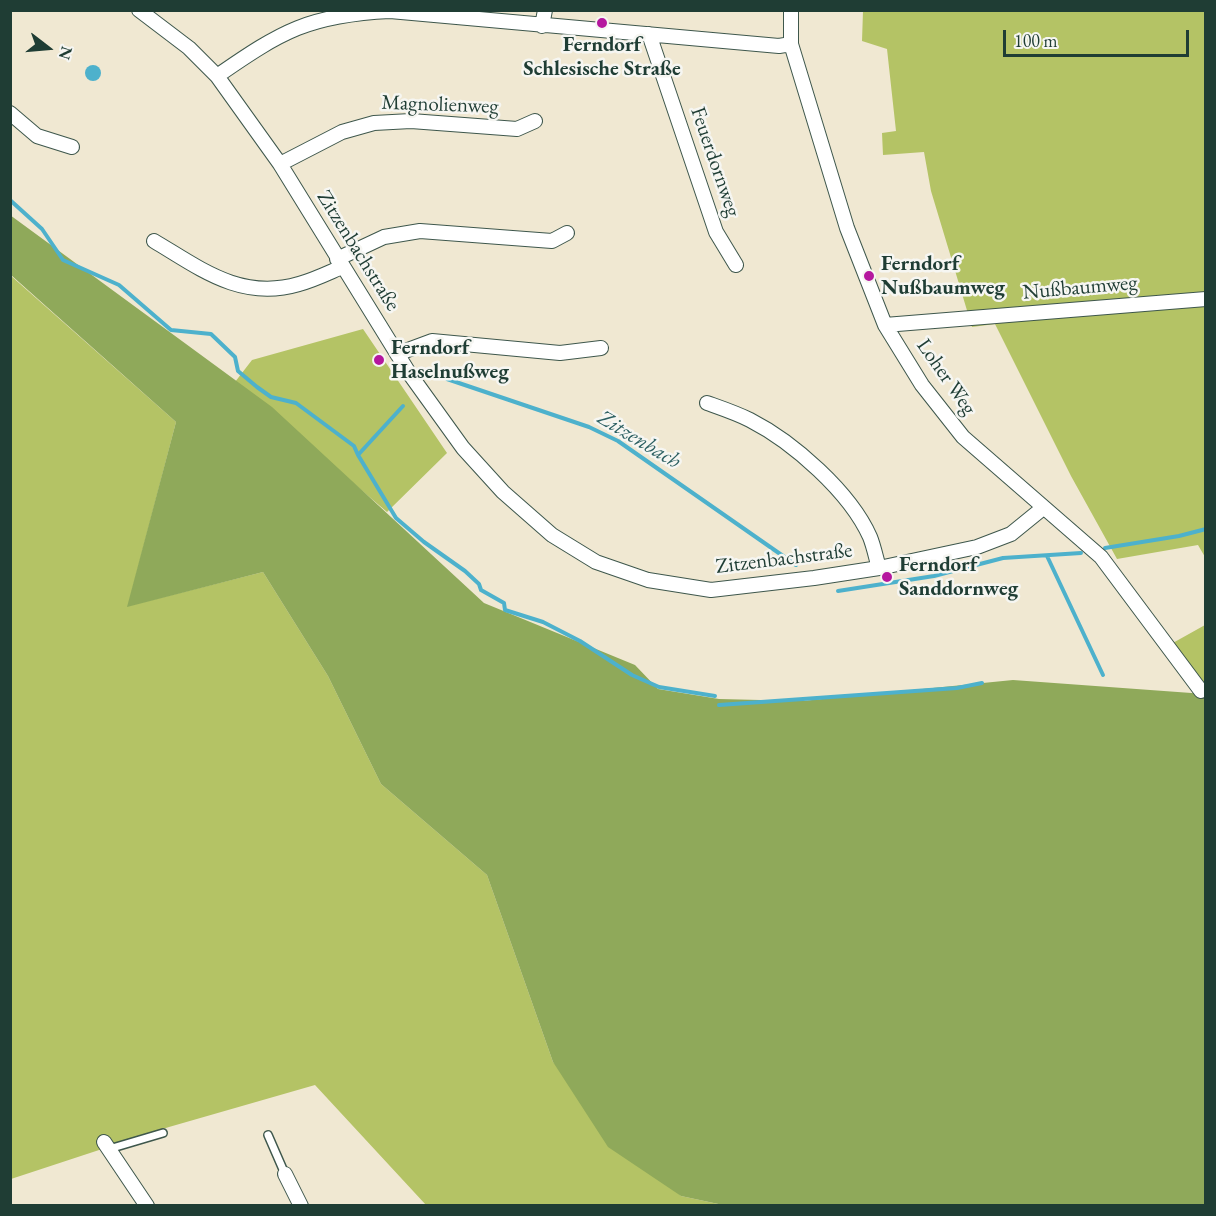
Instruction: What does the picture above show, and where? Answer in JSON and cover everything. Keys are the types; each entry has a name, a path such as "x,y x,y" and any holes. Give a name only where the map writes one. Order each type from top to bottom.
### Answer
{"street":[{"name":"Zitzenbachstraße","path":"139,10 189,48 218,76 279,164 397,354 463,448 503,492 552,535 596,562 648,580 711,590 879,568 949,555 1011,534 1043,508"},
{"path":"542,26 545,10"},
{"name":"Loher Weg","path":"791,10 791,44 844,218 885,325 922,386 963,437 1101,557 1201,691"},
{"path":"218,76 268,41 313,15 347,13 390,11 779,46 791,44"},
{"name":"Feuerdornweg","path":"649,34 716,232 736,265"},
{"path":"10,113 37,136 72,147"},
{"name":"Magnolienweg","path":"279,164 342,132 374,123 411,121 517,129 535,120"},
{"path":"153,241 213,278 237,286 263,289 298,285 384,237 420,231 552,241 567,233"},
{"name":"Nußbaumweg","path":"885,325 1206,299"},
{"path":"397,354 432,341 560,353 602,348"},
{"path":"707,403 750,420 786,443 826,478 854,511 870,538 879,568"},
{"path":"106,1146 147,1206"},
{"path":"285,1174 301,1206"}],"lane":[{"path":"106,1146 163,1133"},
{"path":"268,1134 285,1174"}],"green space":[{"path":"863,11 1205,11 1205,557 1198,545 1117,559 1071,476 995,324 972,327 931,191 924,152 883,155 882,133 896,131 887,49 862,41"},
{"path":"10,215 272,407 484,603 635,665 658,689 719,699 802,701 1013,680 1205,694 1205,1205 723,1205 681,1196 608,1147 553,1062 487,875 381,784 328,676 263,572 127,607 176,422 11,275"},
{"path":"10,275 176,422 128,606 263,572 328,676 381,784 487,875 553,1062 681,1196 723,1205 426,1205 315,1085 169,1127 11,1179"},
{"path":"363,329 447,453 387,512 235,382 252,360"},
{"path":"1205,625 1205,694 1171,644"}],"water":[{"path":"93,65 101,73 93,81 85,73"}],"waterway":[{"name":"Zitzenbach","path":"10,200 42,229 63,260 119,285 171,330 211,334 235,357 238,371 257,387 271,397 296,403 354,446 358,455 403,406"},
{"name":"Zitzenbach","path":"447,379 589,427 618,441 796,565"},
{"path":"358,455 396,518 424,542 465,571 479,584 481,590 504,603 505,610 543,622 580,641 632,675 659,687 715,696"},
{"name":"Zitzenbach","path":"1105,548 1179,536 1206,529"},
{"name":"Zitzenbach","path":"838,591 934,576 1003,558 1081,553"},
{"path":"1047,556 1103,675"},
{"path":"719,705 957,688 982,683"}],"place":[{"name":"Ferndorf Schlesische Straße","path":"602,23"},
{"name":"Ferndorf Nußbaumweg","path":"869,276"},
{"name":"Ferndorf Haselnußweg","path":"379,360"},
{"name":"Ferndorf Sanddornweg","path":"887,577"}]}
